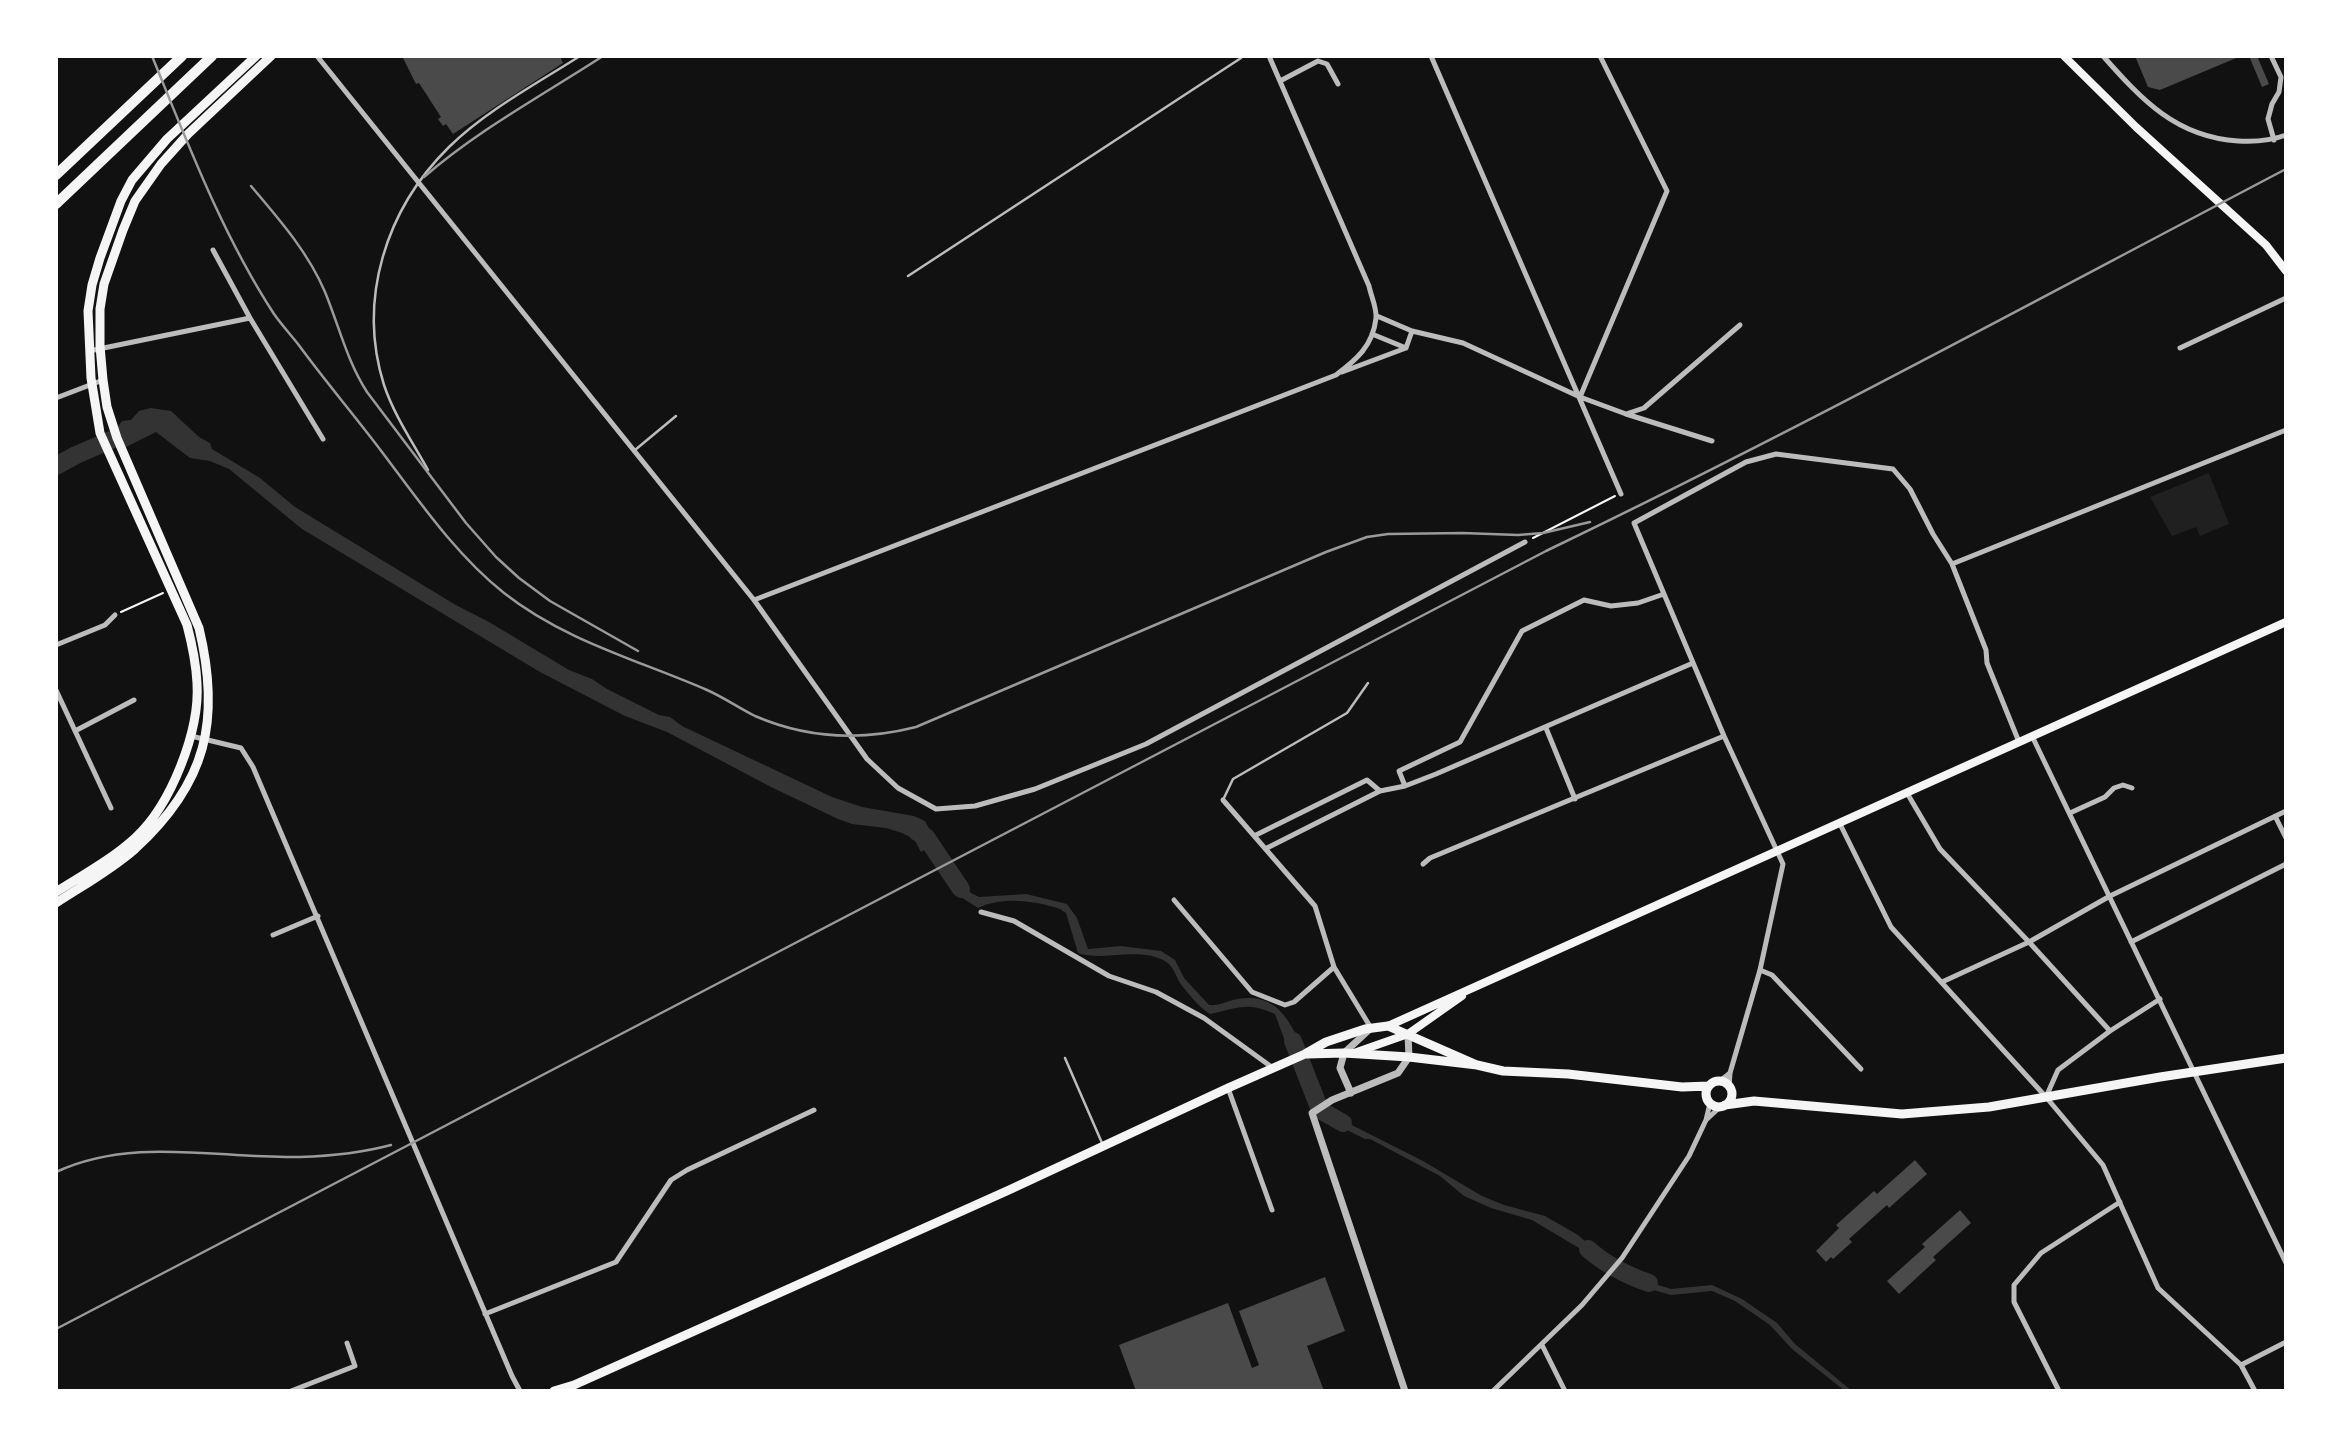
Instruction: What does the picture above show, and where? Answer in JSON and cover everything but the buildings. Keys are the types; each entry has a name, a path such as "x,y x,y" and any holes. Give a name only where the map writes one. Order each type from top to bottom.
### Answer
{"highway":[{"path":"56,175 182,56"},
{"path":"56,204 212,56"}],"main road":[{"path":"56,892 118,852 137,836 156,814 182,765 191,736 198,686 187,625 100,433 89,351 88,311 92,285 121,201 132,180 167,139 256,56"},
{"path":"56,903 118,862 155,829 184,794 195,771 205,738 210,697 206,657 199,628 114,428 103,380 100,349 103,284 135,201 161,164 188,134 271,56"},
{"path":"2064,56 2136,127 2266,245 2286,271"},
{"path":"554,1391 572,1388 1305,1054 1326,1042 1371,1028 1388,1026 2286,622"},
{"path":"1349,1053 1408,1034 1478,986"},
{"path":"1388,1026 1478,1065"},
{"path":"1305,1054 1349,1053 1409,1057 1478,1065 1503,1071 1568,1074 1682,1087 1708,1095 1723,1106 1754,1101 1902,1114 1989,1107 2286,1058"},
{"path":"1727,1086 1754,1101"},
{"path":"1708,1095 1727,1086"},
{"path":"1723,1106 1731,1097 1727,1086"}],"street":[{"path":"317,56 754,600 867,759 898,788 936,809 975,806 1035,789 1146,744 1525,542"},
{"path":"1269,56 1369,286 1377,316 1372,334 1360,357 1336,374"},
{"path":"1431,56 1621,494"},
{"path":"1580,397 1667,191 1600,56"},
{"path":"2103,56 2151,105 2184,129 2214,139 2274,140 2286,135"},
{"path":"2271,56 2281,77 2279,92 2272,104 2269,119 2274,140"},
{"path":"1280,81 1318,61 1327,64 1338,84"},
{"path":"213,250 250,318 323,439"},
{"path":"2179,348 2286,298"},
{"path":"1377,316 1412,331 1463,343 1580,397 1712,441"},
{"path":"89,351 250,318"},
{"path":"1626,414 1644,408 1740,325"},
{"path":"1406,348 1412,331"},
{"path":"1372,334 1406,348"},
{"path":"754,600 1406,348"},
{"path":"56,398 103,380"},
{"path":"1952,564 2286,430"},
{"path":"1727,1086 1760,970 1783,864 1724,736 1634,523 1746,462 1776,454 1893,469 1910,489 1952,564 2018,742"},
{"path":"1405,786 1399,771 1460,742 1522,631 1584,600 1611,606 1638,603 1664,594"},
{"path":"56,645 105,625 115,615"},
{"path":"1266,848 1380,791 1405,786 1693,663"},
{"path":"56,690 111,808"},
{"path":"75,731 134,700"},
{"path":"1546,728 1575,799"},
{"path":"191,736 241,748 247,758 318,916 520,1391"},
{"path":"1423,864 1430,858 1724,736"},
{"path":"2032,736 2286,1264"},
{"path":"1256,835 1367,780 1380,791"},
{"path":"2070,813 2105,797 2114,788 2123,785 2132,788"},
{"path":"1907,793 1940,849 2110,1031"},
{"path":"1223,800 1315,906 1334,967 1371,1028 1340,1068 1351,1093"},
{"path":"1942,982 2029,942 2110,896 2286,811"},
{"path":"2275,816 2286,838"},
{"path":"1840,824 1891,927 2046,1097 2103,1165 2158,1288 2241,1365 2255,1391"},
{"path":"2132,942 2286,864"},
{"path":"1174,900 1252,992 1285,1005 1294,1002 1334,967"},
{"path":"981,912 1014,921 1109,976 1156,992 1204,1018 1273,1068"},
{"path":"273,935 318,916"},
{"path":"1760,970 1772,975 1861,1069"},
{"path":"2046,1097 2058,1070 2110,1031 2160,999"},
{"path":"1405,1391 1312,1113 1332,1100 1398,1073 1409,1057 1408,1034"},
{"path":"1228,1088 1272,1210"},
{"path":"1493,1391 1542,1345 1622,1258 1689,1156 1706,1120 1708,1095"},
{"path":"1706,1120 1723,1106"},
{"path":"485,1314 616,1262 671,1180 814,1110"},
{"path":"2059,1391 2014,1302 2014,1285 2042,1253 2120,1202"},
{"path":"2241,1365 2286,1342"},
{"path":"291,1391 355,1366 347,1343"},
{"path":"1542,1345 1565,1391"}],"lane":[{"path":"428,470 391,402 377,356 374,301 380,261 407,198 449,147 485,118 580,56"},
{"path":"908,276 1241,58 1240,56"},
{"path":"634,451 676,416"},
{"path":"1223,800 1233,779 1348,713 1368,683"},
{"path":"1065,1058 1103,1146"}],"path":[{"path":"1525,542 1621,494"},
{"path":"115,615 170,589"}],"shaded area":[{"path":"151,408 171,411 199,437 210,443 212,449 260,478 295,507 569,670 832,797 862,807 914,816 925,821 940,848 929,847 921,852 914,839 902,833 838,819 667,732 625,716 540,672 302,529 229,469 210,461 190,458 156,432 124,448 115,431 122,421 131,420 139,411"},
{"path":"2209,473 2229,524 2200,536 2196,527 2172,536 2150,497"},
{"path":"950,871 971,893 979,897 1026,894 1067,904 1077,918 1088,949 1121,946 1161,951 1175,960 1184,978 1209,1005 1250,998 1271,1004 1286,1018 1303,1049 1290,1055 1275,1014 1266,1010 1242,1007 1210,1014 1189,995 1165,961 1144,955 1098,956 1078,953 1066,913 1060,909 1019,901 998,902 978,908 961,897 945,873"},
{"path":"1310,1069 1315,1089 1321,1099 1310,1105 1300,1074"},
{"path":"1329,1111 1330,1114 1423,1161 1482,1196 1545,1216 1578,1235 1607,1261 1603,1266 1589,1254 1532,1220 1491,1208 1464,1196 1440,1176 1327,1120 1321,1114"},
{"path":"1630,1269 1648,1273 1658,1285 1671,1289 1712,1285 1742,1299 1777,1323 1795,1344 1852,1391 1845,1391 1792,1349 1770,1325 1735,1301 1712,1291 1671,1295 1622,1281"}],"waterway":[{"path":"56,466 134,430"},
{"path":"917,832 926,837 961,889"},
{"path":"1293,1041 1320,1110 1343,1123"},
{"path":"1588,1249 1617,1269 1649,1283"}],"railway":[{"path":"152,56 222,220 255,284 274,314 454,545 504,593 552,624 602,648 707,690 775,724 815,733 855,736 916,727 1367,537 1388,534 1462,533 1518,535 1543,533 1590,522"},
{"path":"424,177 489,128 603,56"},
{"path":"56,1329 1546,551 1825,411 2286,169"},
{"path":"251,186 292,236 318,277 354,368 367,392 466,523 519,578 550,601 638,651"},
{"path":"56,1172 86,1161 146,1152 300,1157 346,1154 391,1145"}]}
